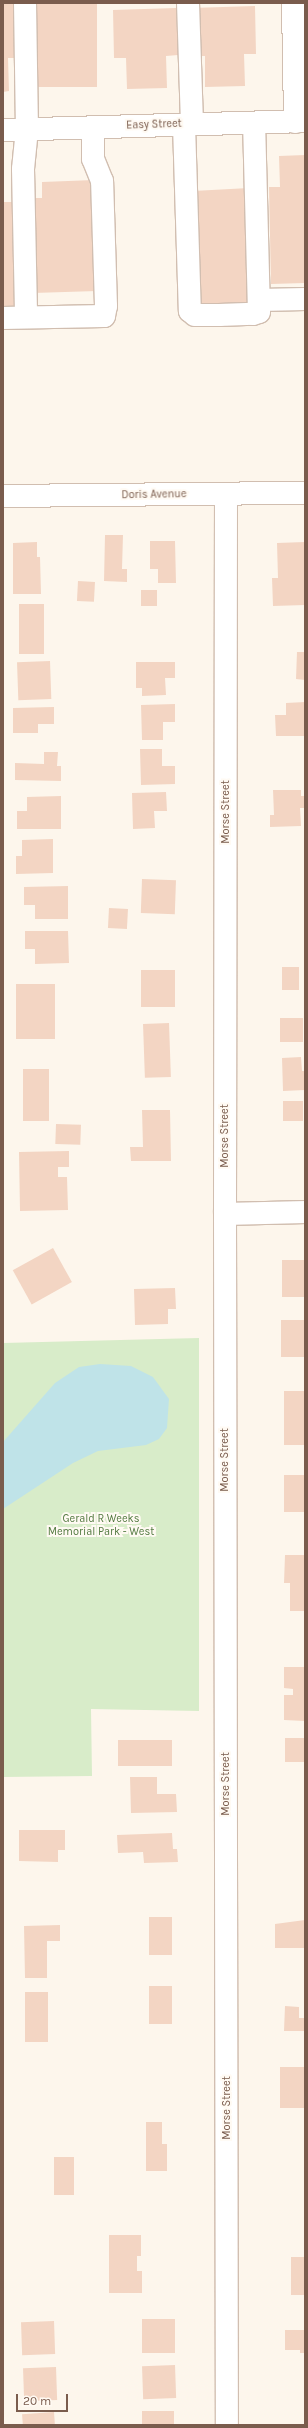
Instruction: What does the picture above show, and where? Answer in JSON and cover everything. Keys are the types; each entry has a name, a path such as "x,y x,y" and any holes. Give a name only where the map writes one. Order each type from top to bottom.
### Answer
{"street":[{"path":"25,3 27,129 23,169 26,317"},
{"path":"188,3 190,311 195,315 254,314 259,312 260,300 254,123"},
{"path":"293,3 300,122"},
{"name":"Easy Street","path":"3,130 300,122"},
{"path":"3,318 104,316 106,306 102,181 93,160 93,127"},
{"path":"260,300 305,299"},
{"name":"Doris Avenue","path":"3,496 305,493"},
{"name":"Morse Street","path":"226,494 225,1214 227,2425"},
{"path":"225,1214 305,1212"}],"green space":[{"name":"Gerald R Weeks Memorial Park - West","path":"199,1338 199,1711 91,1709 92,1776 3,1777 3,1343"}],"water":[{"path":"100,1364 131,1366 153,1377 169,1399 167,1428 159,1439 146,1445 98,1451 73,1463 3,1509 3,1442 55,1383 79,1367"}],"building":[{"path":"3,3 18,3 19,58 8,58 9,91 3,92"},
{"path":"34,3 97,3 97,87 34,87"},
{"path":"255,6 256,54 244,54 245,86 205,87 205,56 193,56 191,8"},
{"path":"176,8 178,55 166,56 167,88 127,89 126,58 114,58 113,10"},
{"path":"305,155 305,283 271,284 269,187 280,187 279,156"},
{"path":"94,180 97,291 33,293 32,198 42,198 42,182"},
{"path":"249,188 255,306 199,309 193,191"},
{"path":"3,202 16,202 19,306 3,307"},
{"path":"105,535 123,535 122,569 127,569 127,582 104,581"},
{"path":"150,541 175,541 176,583 158,583 158,569 150,569"},
{"path":"37,542 37,557 40,557 41,594 13,594 13,543"},
{"path":"305,542 305,605 273,606 272,578 278,578 277,543"},
{"path":"78,581 95,582 94,602 77,601"},
{"path":"141,590 157,590 157,606 141,606"},
{"path":"19,604 44,604 44,654 19,654"},
{"path":"297,652 305,652 305,680 296,679"},
{"path":"50,661 51,699 18,700 17,662"},
{"path":"136,662 175,662 175,678 165,678 166,695 142,696 142,688 136,688"},
{"path":"305,702 305,736 276,736 275,715 286,715 286,703"},
{"path":"175,704 175,722 163,722 163,740 142,740 141,705"},
{"path":"54,707 54,724 38,724 38,733 13,733 13,708"},
{"path":"140,749 162,749 162,766 175,766 175,784 141,785"},
{"path":"44,752 58,752 57,766 61,766 61,781 15,780 15,763 44,764"},
{"path":"273,790 301,790 301,796 305,796 305,808 300,808 301,826 270,827 270,815 274,815"},
{"path":"166,792 167,811 154,811 155,828 133,829 132,793"},
{"path":"61,796 61,829 17,829 17,811 27,811 27,797"},
{"path":"53,839 53,873 16,874 16,856 22,856 22,840"},
{"path":"142,879 176,880 175,914 141,913"},
{"path":"68,886 68,919 35,919 35,905 24,905 24,887"},
{"path":"109,908 128,909 127,929 108,928"},
{"path":"25,931 68,931 69,963 35,964 35,949 25,949"},
{"path":"282,967 299,967 299,990 282,990"},
{"path":"141,970 175,970 175,1007 141,1007"},
{"path":"16,984 55,984 55,1039 16,1039"},
{"path":"280,1018 303,1018 303,1042 280,1042"},
{"path":"169,1023 171,1077 145,1078 143,1024"},
{"path":"301,1057 302,1071 305,1071 305,1090 283,1091 282,1058"},
{"path":"23,1069 49,1069 49,1121 23,1121"},
{"path":"283,1101 303,1101 303,1121 283,1121"},
{"path":"142,1110 170,1110 171,1161 131,1161 130,1147 143,1147"},
{"path":"56,1124 81,1125 80,1145 55,1144"},
{"path":"69,1151 69,1167 58,1167 58,1177 67,1177 68,1210 20,1211 19,1152"},
{"path":"53,1248 72,1282 32,1304 13,1270"},
{"path":"282,1260 305,1260 305,1297 282,1297"},
{"path":"175,1288 176,1309 168,1309 168,1324 135,1325 134,1289"},
{"path":"281,1320 305,1320 305,1357 281,1357"},
{"path":"284,1391 305,1391 305,1445 284,1445"},
{"path":"284,1475 305,1475 305,1512 284,1512"},
{"path":"285,1555 305,1555 305,1611 290,1611 290,1583 284,1583"},
{"path":"284,1667 305,1667 305,1721 284,1720 284,1695 293,1695 293,1689 284,1688"},
{"path":"285,1738 305,1738 305,1762 285,1762"},
{"path":"118,1740 172,1740 172,1766 118,1766"},
{"path":"130,1777 157,1777 157,1794 176,1794 177,1812 131,1813"},
{"path":"19,1830 65,1830 65,1850 58,1850 58,1862 19,1861"},
{"path":"172,1833 173,1849 177,1849 178,1862 144,1863 143,1852 118,1853 117,1835"},
{"path":"149,1917 172,1917 172,1955 149,1955"},
{"path":"305,1920 305,1948 275,1948 275,1924"},
{"path":"60,1925 60,1941 47,1941 47,1978 25,1978 24,1926"},
{"path":"149,1986 172,1986 172,2024 149,2024"},
{"path":"25,1992 48,1992 48,2042 25,2042"},
{"path":"285,2006 299,2007 299,2018 305,2018 305,2031 284,2031"},
{"path":"280,2067 305,2067 305,2108 280,2108"},
{"path":"146,2122 162,2122 162,2144 167,2144 167,2171 146,2171"},
{"path":"54,2157 74,2157 74,2195 54,2195"},
{"path":"109,2235 141,2235 141,2256 137,2256 137,2271 142,2271 142,2293 109,2293"},
{"path":"291,2257 305,2257 305,2295 291,2295"},
{"path":"142,2319 175,2319 175,2353 142,2353"},
{"path":"54,2321 55,2354 22,2355 21,2322"},
{"path":"285,2330 305,2330 305,2353 300,2353 300,2350 285,2350"},
{"path":"175,2365 176,2398 143,2399 142,2366"},
{"path":"56,2367 57,2400 24,2401 23,2368"},
{"path":"142,2411 174,2411 174,2425 142,2425"},
{"path":"54,2412 55,2425 23,2425 22,2414"}]}
